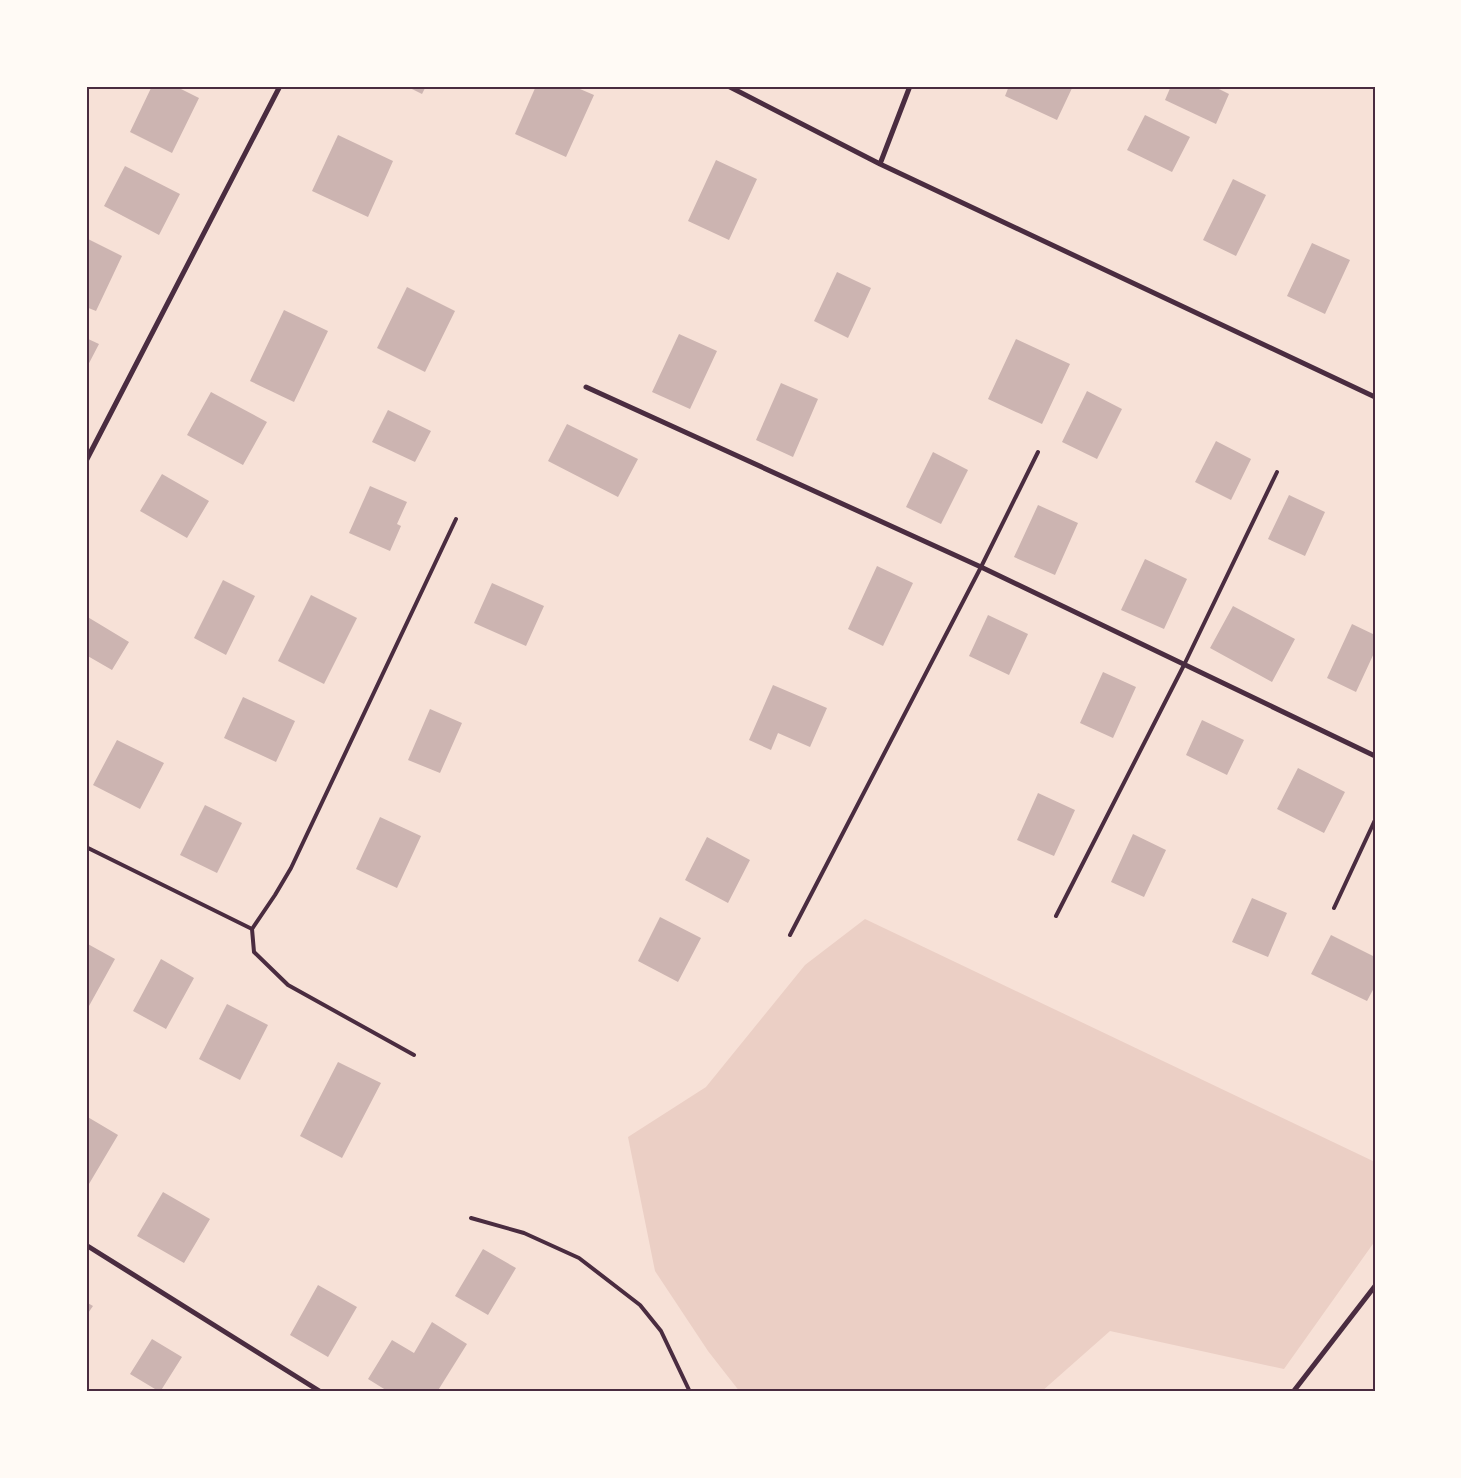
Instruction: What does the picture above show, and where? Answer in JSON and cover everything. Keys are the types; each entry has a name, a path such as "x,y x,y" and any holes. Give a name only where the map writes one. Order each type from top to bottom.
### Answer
{"street":[{"path":"86,461 280,86"},
{"path":"728,86 880,164 1375,397"},
{"path":"880,164 910,86"},
{"path":"586,388 981,567 1375,756"},
{"path":"86,1245 321,1392"},
{"path":"1293,1392 1375,1286"}],"lane":[{"path":"790,935 981,567 1038,452"},
{"path":"1056,916 1184,665 1277,472"},
{"path":"414,1055 288,985 254,952 252,928 291,868 456,519"},
{"path":"1334,908 1375,820"},
{"path":"86,847 252,928"},
{"path":"471,1218 524,1234 579,1258 640,1305 661,1331 690,1392"}],"shaded area":[{"path":"865,919 1375,1162 1375,1241 1284,1369 1110,1331 1041,1392 740,1392 708,1351 655,1271 628,1137 706,1087 805,965"}],"building":[{"path":"152,86 175,86 199,98 172,153 130,132"},
{"path":"406,86 426,86 422,94"},
{"path":"536,86 573,86 594,95 566,157 515,134"},
{"path":"1009,86 1073,86 1057,120 1005,96"},
{"path":"1171,86 1213,86 1229,94 1216,124 1165,100"},
{"path":"1145,115 1190,137 1172,172 1127,150"},
{"path":"338,135 393,161 368,217 312,191"},
{"path":"716,160 757,179 729,240 688,221"},
{"path":"125,166 180,194 159,235 104,206"},
{"path":"1233,179 1266,195 1236,256 1203,240"},
{"path":"86,238 122,256 96,311 86,307"},
{"path":"1312,243 1350,260 1325,314 1287,296"},
{"path":"837,272 871,288 848,338 814,321"},
{"path":"407,287 455,311 425,372 377,348"},
{"path":"284,310 328,331 294,402 250,381"},
{"path":"679,334 717,351 690,409 652,392"},
{"path":"86,338 99,344 86,369"},
{"path":"1016,339 1070,364 1042,424 988,399"},
{"path":"781,383 818,399 793,457 756,440"},
{"path":"1087,391 1122,409 1097,459 1062,442"},
{"path":"211,392 267,422 243,465 187,435"},
{"path":"388,410 431,431 415,462 372,442"},
{"path":"567,424 638,459 618,497 548,461"},
{"path":"1216,441 1251,459 1231,500 1195,482"},
{"path":"933,452 968,470 941,524 906,507"},
{"path":"162,474 209,501 187,538 140,511"},
{"path":"370,486 407,502 397,524 401,526 390,551 349,533"},
{"path":"1289,495 1325,512 1305,556 1268,539"},
{"path":"1038,505 1078,523 1055,575 1014,557"},
{"path":"1145,559 1187,579 1164,629 1121,610"},
{"path":"877,566 913,583 883,646 848,629"},
{"path":"223,580 255,596 226,655 194,638"},
{"path":"492,583 544,606 526,646 474,623"},
{"path":"311,595 357,618 324,684 278,661"},
{"path":"1233,606 1295,639 1272,682 1210,648"},
{"path":"988,615 1028,634 1009,675 969,656"},
{"path":"86,616 129,642 112,670 86,655"},
{"path":"1352,624 1375,635 1375,651 1356,692 1327,678"},
{"path":"1103,672 1136,687 1113,738 1080,723"},
{"path":"773,685 827,708 810,747 778,733 771,750 749,740"},
{"path":"243,697 295,721 276,762 224,738"},
{"path":"430,709 462,723 440,773 408,760"},
{"path":"1202,720 1244,740 1227,775 1186,755"},
{"path":"117,740 164,763 140,809 93,785"},
{"path":"1298,768 1345,792 1324,833 1277,809"},
{"path":"1038,793 1075,810 1054,856 1017,840"},
{"path":"205,805 242,823 217,873 180,855"},
{"path":"380,817 421,836 397,888 356,869"},
{"path":"1133,834 1166,850 1144,897 1111,882"},
{"path":"707,837 750,860 728,903 685,880"},
{"path":"1252,898 1287,913 1268,957 1232,942"},
{"path":"660,917 701,938 678,982 638,961"},
{"path":"1331,935 1375,957 1375,986 1367,1001 1311,974"},
{"path":"86,943 115,959 89,1006 86,1005"},
{"path":"161,959 194,978 166,1029 133,1011"},
{"path":"227,1004 268,1025 240,1080 199,1059"},
{"path":"338,1062 381,1083 342,1158 300,1136"},
{"path":"86,1116 118,1135 86,1189"},
{"path":"163,1192 210,1219 184,1263 137,1236"},
{"path":"483,1249 516,1268 488,1315 455,1296"},
{"path":"318,1285 357,1307 328,1357 290,1335"},
{"path":"86,1302 93,1306 86,1316"},
{"path":"432,1322 467,1344 437,1392 389,1392 368,1379 392,1340 414,1353"},
{"path":"152,1339 182,1357 160,1392 130,1374"}]}
